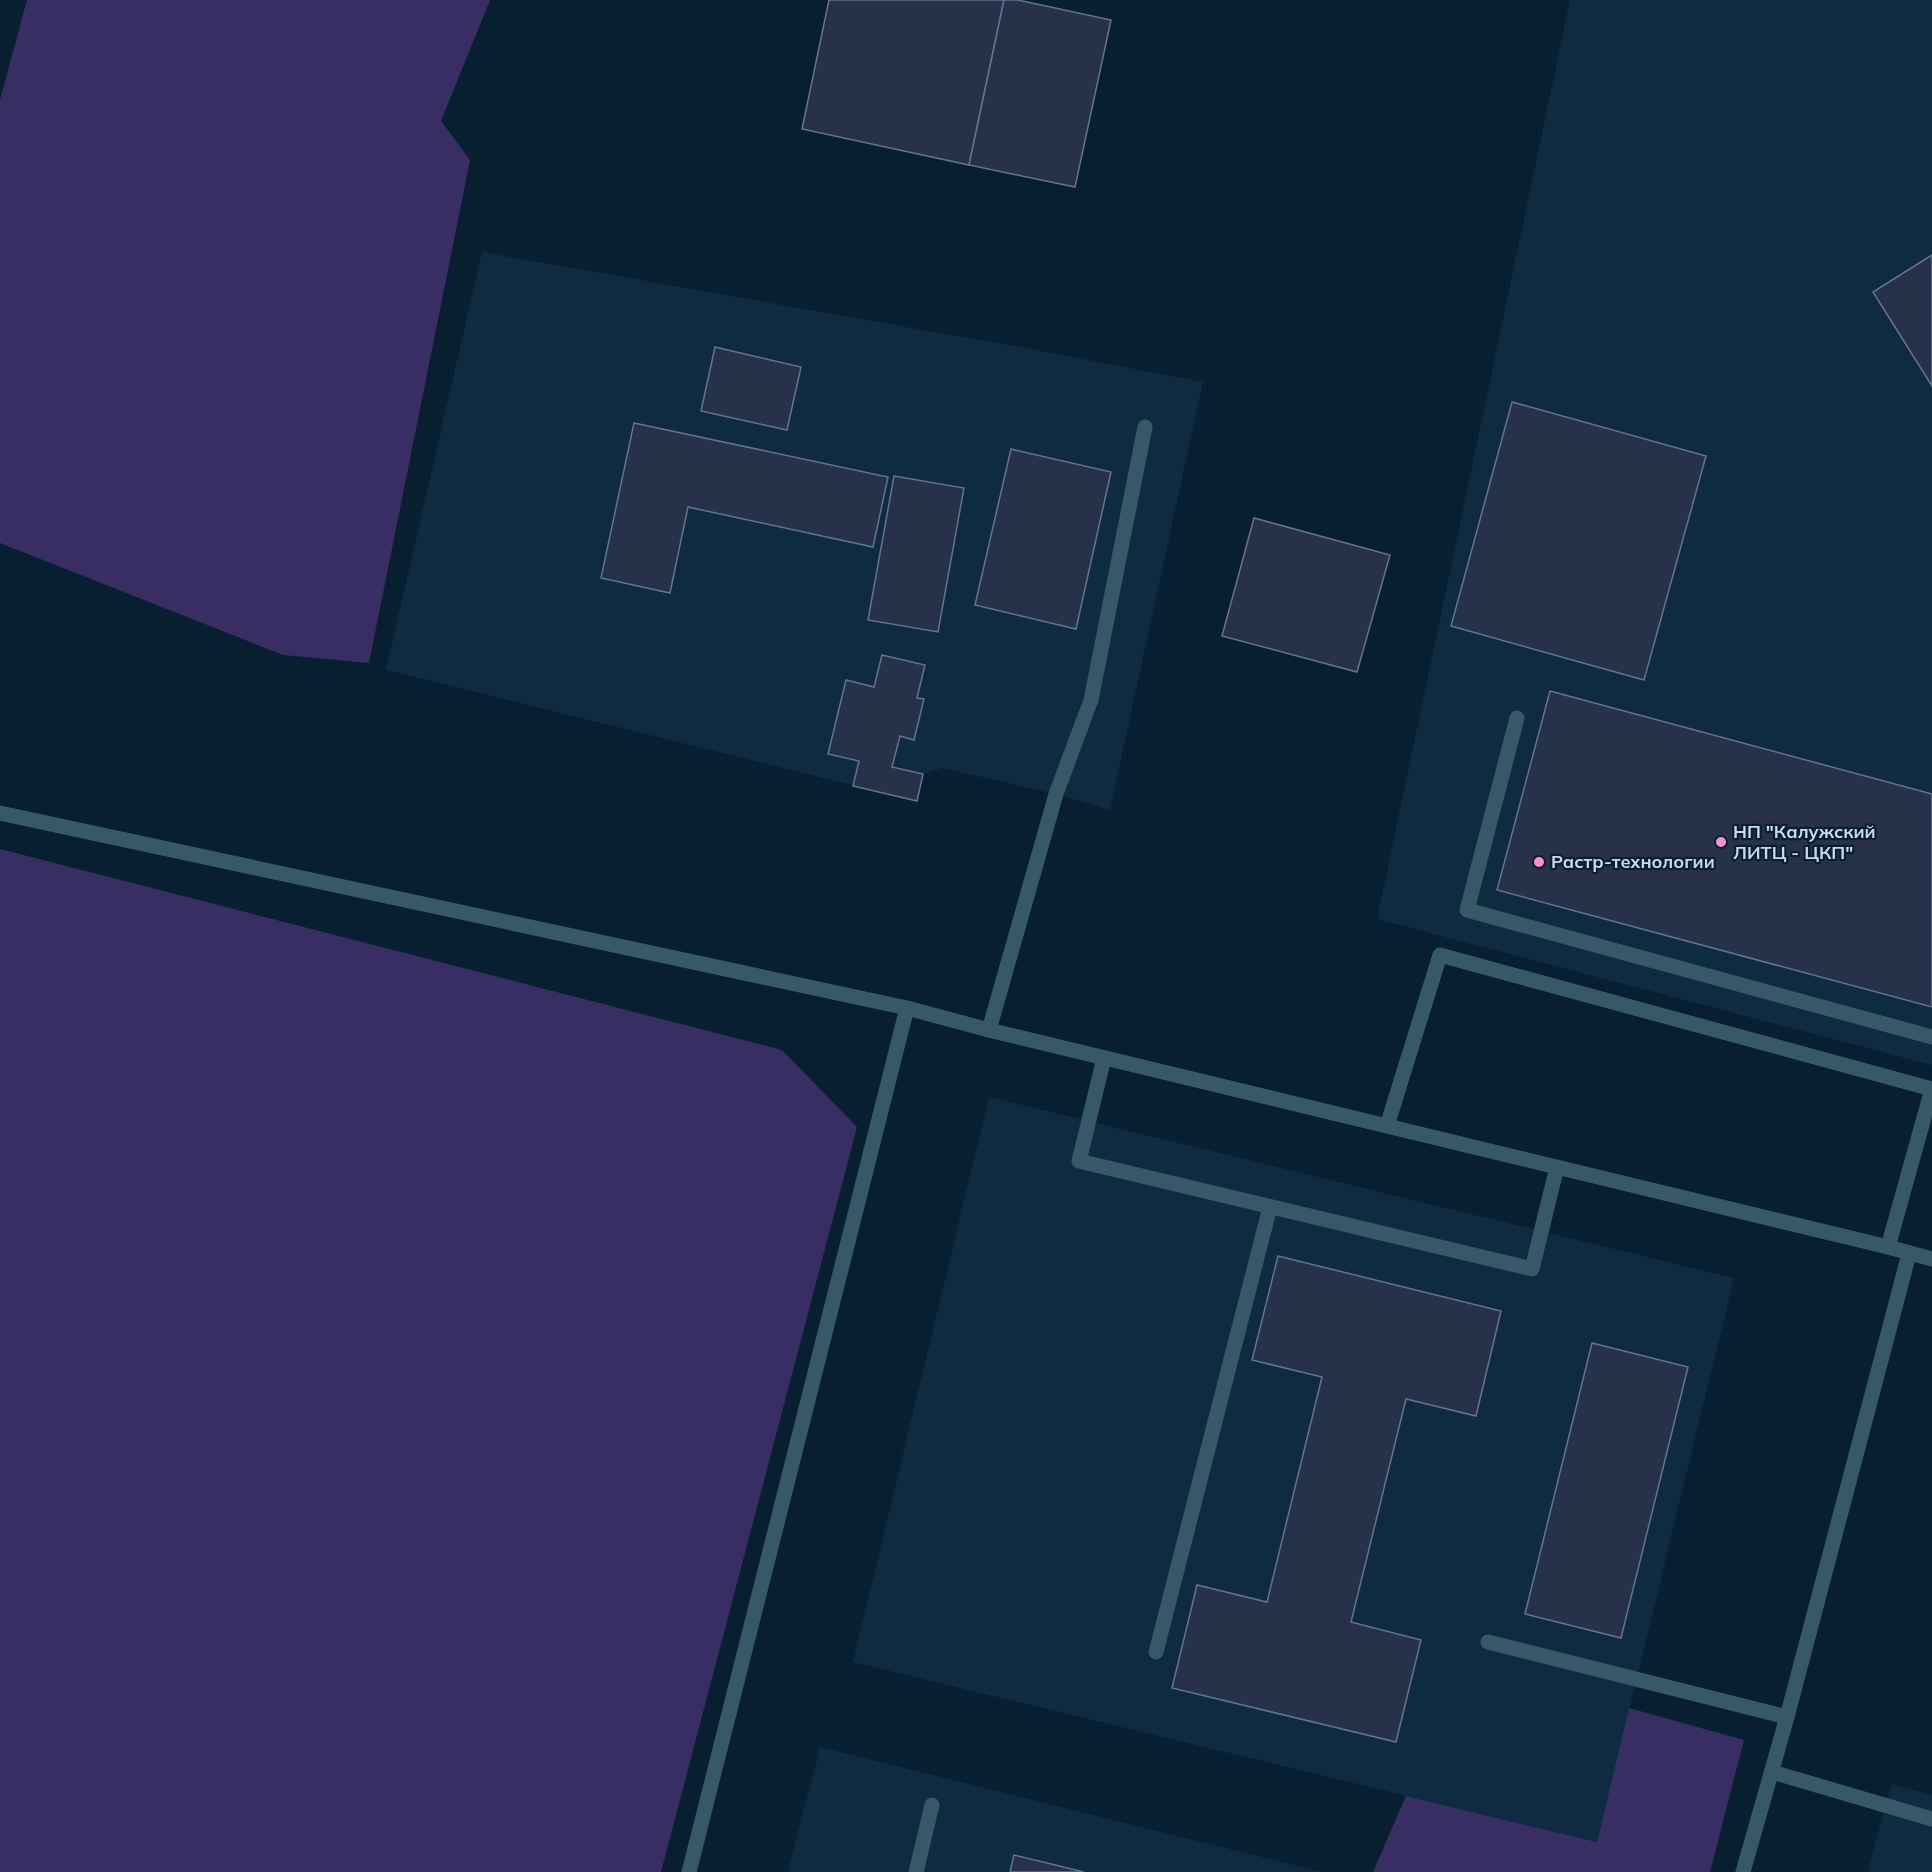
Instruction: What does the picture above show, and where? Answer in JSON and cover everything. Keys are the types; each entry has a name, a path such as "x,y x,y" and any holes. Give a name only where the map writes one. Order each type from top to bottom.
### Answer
{"street":[{"path":"989,1030 1056,794 1091,700 1145,427"},
{"path":"1517,718 1467,910 1932,1037"},
{"path":"0,813 907,1008 989,1030 1932,1259"},
{"path":"1387,1126 1440,955 1932,1089 1888,1247"},
{"path":"689,1872 907,1008"},
{"path":"1104,1058 1079,1161 1270,1207 1532,1269 1557,1167"},
{"path":"1156,1652 1270,1207"},
{"path":"1743,1872 1772,1772 1909,1254"},
{"path":"1488,1642 1786,1717"},
{"path":"1772,1772 1932,1819"},
{"path":"916,1872 932,1805"}],"shaded area":[{"path":"27,0 490,0 441,121 470,160 369,663 283,655 0,543 0,100"},
{"path":"1570,0 1932,0 1932,1065 1377,919"},
{"path":"482,252 1031,349 1203,382 1110,810 1056,794 942,768 923,774 917,801 386,670"},
{"path":"0,849 782,1050 857,1127 661,1872 0,1872"},
{"path":"989,1097 1734,1278 1597,1842 853,1662"},
{"path":"1629,1708 1744,1740 1710,1872 1373,1872 1406,1796 1597,1842"},
{"path":"820,1747 1322,1872 788,1872"},
{"path":"1891,1784 1932,1795 1932,1872 1868,1872"}],"building":[{"path":"829,0 1004,0 969,165 802,129"},
{"path":"1004,0 1018,0 1111,20 1075,187 969,165"},
{"path":"1932,255 1932,386 1873,292"},
{"path":"715,347 801,367 787,430 701,411"},
{"path":"1512,402 1706,456 1644,680 1451,626"},
{"path":"634,423 888,477 873,547 688,507 670,593 601,578"},
{"path":"1011,449 1111,472 1076,629 975,605"},
{"path":"894,476 964,488 938,632 868,620"},
{"path":"1254,518 1390,555 1357,672 1222,636"},
{"path":"882,655 925,665 917,698 924,699 914,740 900,736 892,767 923,774 917,801 853,786 859,761 828,754 846,680 874,687"},
{"name":"НП \"Калужский ЛИТЦ - ЦКП\"","path":"1550,691 1932,794 1932,1007 1497,890"},
{"path":"1278,1256 1501,1311 1476,1416 1406,1399 1351,1622 1421,1640 1396,1742 1172,1688 1197,1585 1267,1602 1322,1377 1252,1360"},
{"path":"1592,1343 1688,1367 1621,1638 1525,1614"},
{"path":"1014,1855 1084,1872 1010,1872"}],"place":[{"name":"НП \"Калужский ЛИТЦ - ЦКП\"","path":"1721,842"},
{"name":"Растр-технологии","path":"1539,862"}]}
